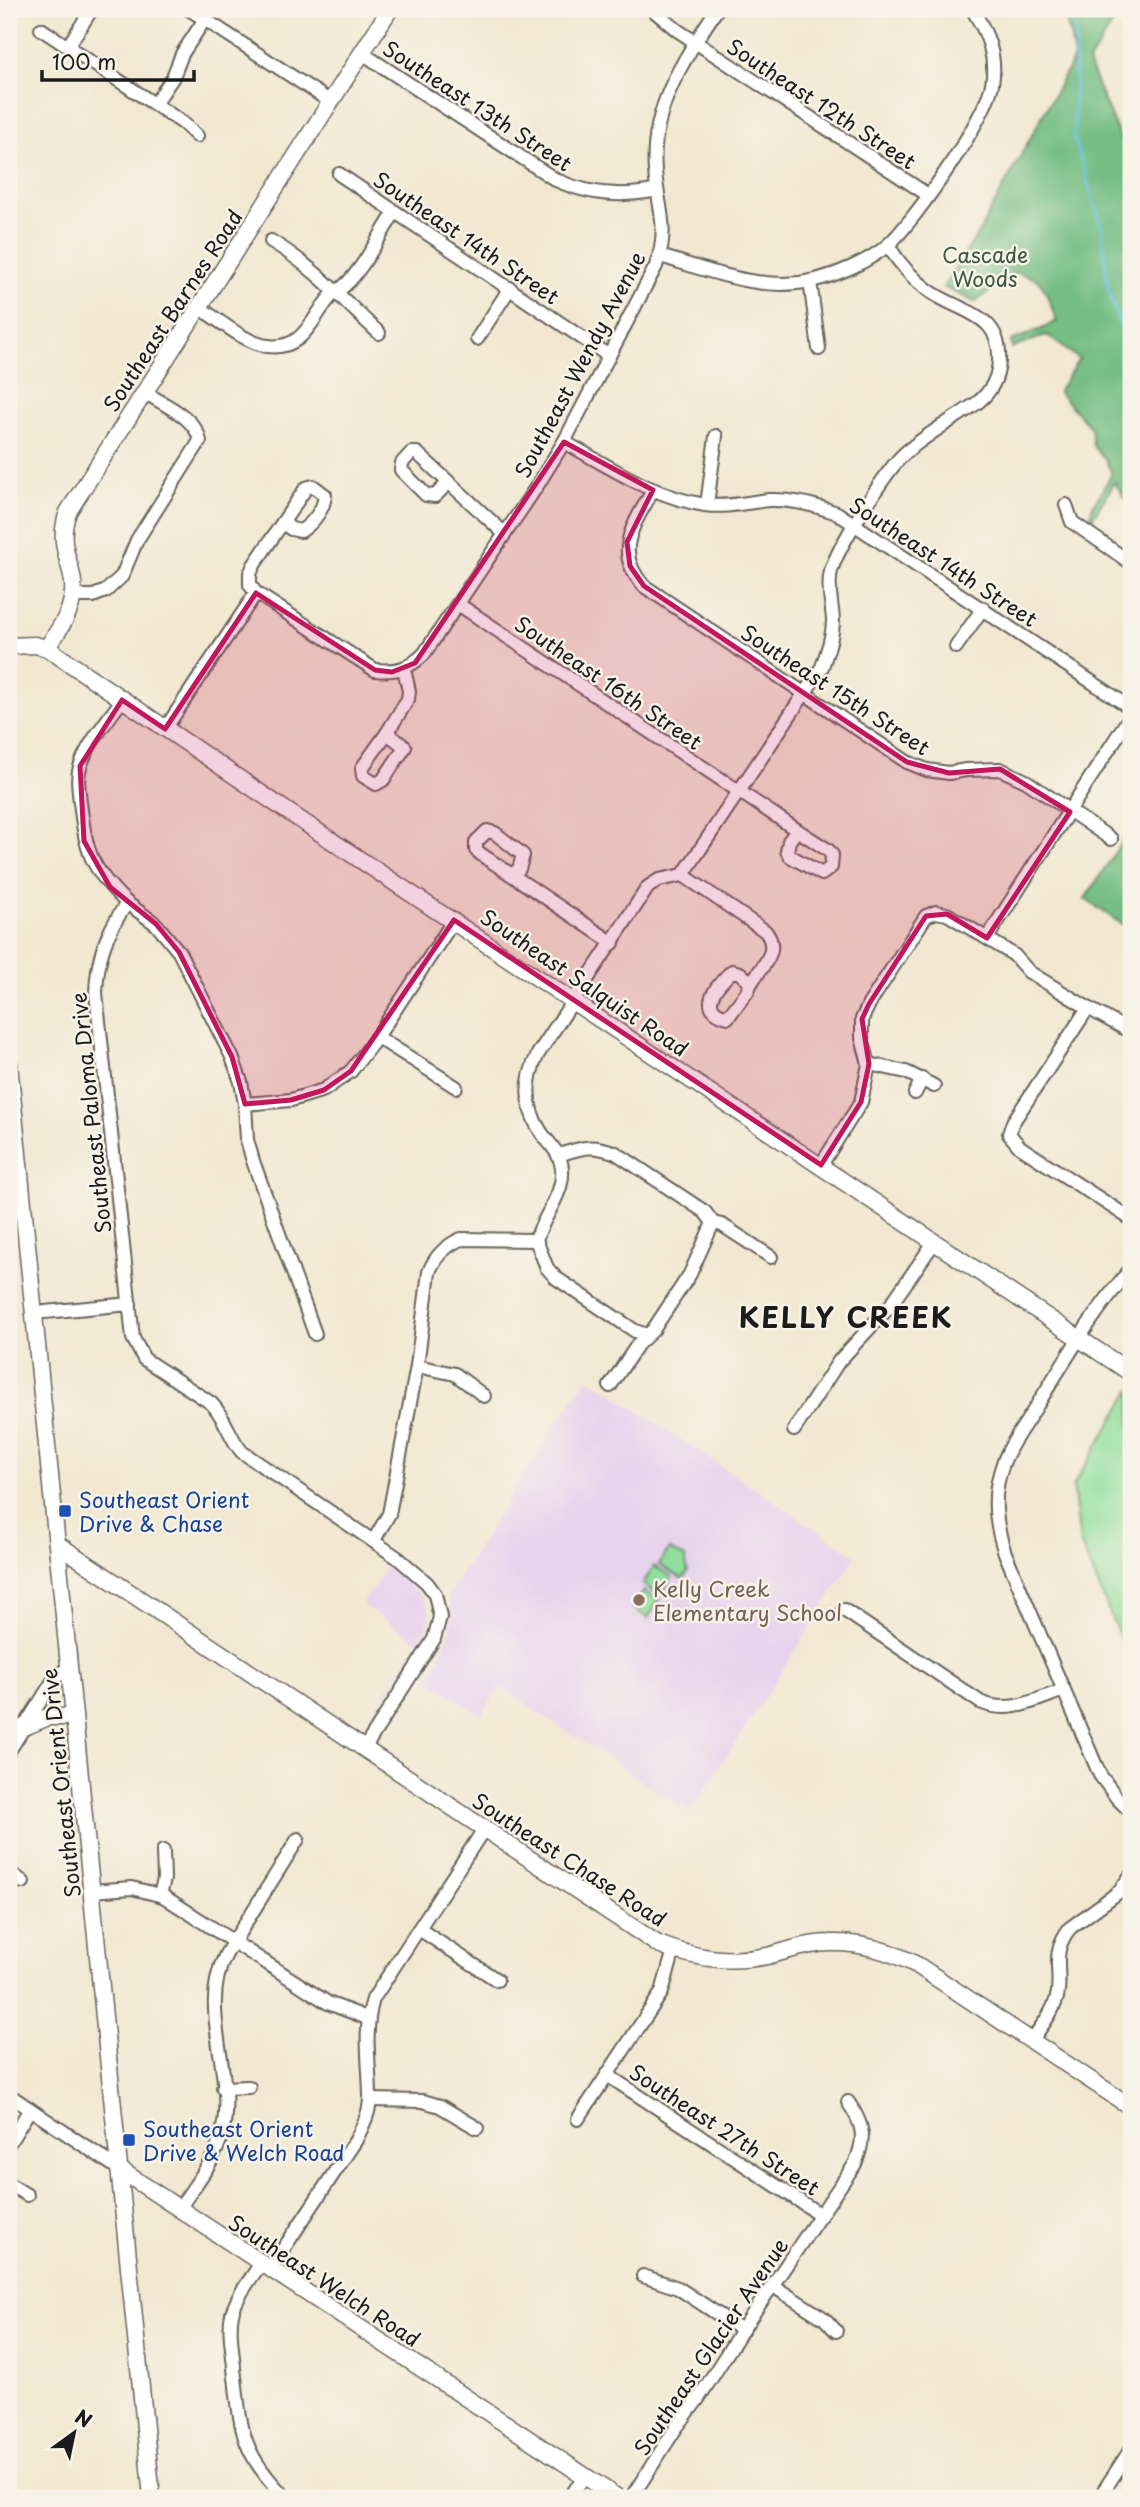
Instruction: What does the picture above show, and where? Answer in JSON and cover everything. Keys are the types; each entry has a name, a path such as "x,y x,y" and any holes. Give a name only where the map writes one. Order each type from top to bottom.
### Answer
{"street":[{"path":"68,46 92,9"},
{"path":"190,9 331,102"},
{"name":"Southeast Barnes Road","path":"73,596 71,573 62,540 65,522 74,502 390,9"},
{"name":"Southeast 12th Street","path":"652,9 695,42 928,195"},
{"name":"Southeast Wendy Avenue","path":"404,669 424,654 564,442 660,256 664,228 657,190 655,155 661,114 675,75 717,9"},
{"path":"660,256 739,279 785,284 810,281 865,260 888,246 904,229 979,118 992,86 993,63 989,41 972,9"},
{"path":"155,104 205,19"},
{"path":"41,29 183,123 197,136"},
{"name":"Southeast 13th Street","path":"362,53 555,180 579,189 605,194 630,195 657,190"},
{"name":"Southeast 14th Street","path":"339,174 609,356"},
{"path":"199,307 254,342 279,346 294,341 306,332 335,292 353,276 395,212"},
{"path":"271,241 305,263 379,333"},
{"path":"647,1335 635,1331 556,1278 547,1268 536,1240 541,1222 562,1183 559,1155 533,1119 528,1104 529,1073 538,1054 649,887 659,880 683,875 822,667 830,644 833,621 829,593 831,572 839,551 856,523 905,453 987,396 999,368 1000,348 994,331 985,322 928,290 905,270 888,246"},
{"path":"810,281 819,349"},
{"path":"477,339 510,288"},
{"path":"9,646 35,645 47,648 65,618 73,596 93,596 106,591 122,576 136,540 200,441 198,432 191,423 144,392"},
{"path":"708,505 716,436"},
{"name":"Southeast 14th Street","path":"564,442 653,490 682,500 708,505 789,500 813,504 837,513 856,523 1131,708"},
{"path":"448,483 505,534"},
{"name":"Southeast 15th Street","path":"653,490 630,531 627,542 627,554 635,577 644,586 907,762 948,774 966,770 1000,769 1026,781 1111,839"},
{"path":"1066,505 1072,522 1131,563"},
{"path":"283,522 250,574 250,584 257,593 375,670 404,669 408,699 387,733"},
{"path":"165,729 257,593"},
{"name":"Southeast 16th Street","path":"458,604 796,830"},
{"path":"956,647 983,608"},
{"name":"Southeast Salquist Road","path":"47,648 1131,1373"},
{"path":"122,700 80,766 78,778 84,841 95,866 110,887 156,924 179,952 232,1057 241,1082 245,1104 245,1129 253,1161 315,1334"},
{"path":"987,938 1131,715"},
{"path":"512,875 613,943"},
{"path":"683,875 765,931 771,939 773,947 751,983"},
{"name":"Southeast Paloma Drive","path":"127,903 102,945 96,969 96,993 133,1338 144,1359 211,1403 220,1412 232,1441 242,1452 373,1540"},
{"path":"821,1165 861,1102 869,1064 862,1038 862,1019 926,916 936,912 947,914 1014,955 1029,972 1131,1032"},
{"path":"245,1104 291,1100 324,1090 351,1071 377,1037 454,920"},
{"path":"1088,1008 1013,1122 1009,1135 1020,1147 1131,1219"},
{"path":"377,1037 456,1087"},
{"name":"Southeast Orient Drive","path":"9,1064 152,2498"},
{"path":"869,1064 884,1066 934,1086"},
{"path":"915,1093 922,1079"},
{"path":"559,1155 584,1146 600,1147 616,1153 705,1212 713,1223 722,1225 771,1257"},
{"path":"610,1386 638,1344 653,1330 690,1275 713,1223"},
{"path":"364,1749 434,1639 440,1617 435,1594 427,1583 373,1540 389,1514 417,1366 429,1272 433,1261 441,1252 461,1239 536,1240"},
{"path":"794,1430 839,1361 878,1322 935,1241"},
{"path":"1131,1269 1103,1301 1009,1450 999,1475 996,1501 998,1527 1005,1553 1100,1774 1131,1812"},
{"path":"34,1313 130,1304"},
{"path":"417,1366 455,1374 484,1396"},
{"name":"Southeast Chase Road","path":"57,1544 640,1933 674,1950 727,1959 767,1955 820,1943 844,1943 899,1956 917,1965 1131,2107"},
{"path":"844,1610 980,1702 992,1707 1016,1707 1064,1690"},
{"path":"9,1751 55,1678 69,1667"},
{"path":"24,1727 48,1717 74,1717"},
{"path":"286,2498 259,2467 246,2442 241,2425 231,2332 232,2313 356,2140 366,2118 370,2100 368,2018 373,1999 484,1829"},
{"path":"179,2208 210,2161 221,2137 225,2113 215,1987 220,1967 298,1839"},
{"path":"160,1895 164,1879 163,1851"},
{"path":"9,1872 23,1882"},
{"path":"1031,2041 1055,2004 1058,1994 1057,1962 1064,1936 1070,1928 1120,1891 1131,1875"},
{"path":"91,1891 132,1888 160,1895 328,2003 368,2018"},
{"path":"419,1929 497,1980"},
{"path":"578,2119 662,1992 674,1950"},
{"name":"Southeast 27th Street","path":"607,2075 821,2215"},
{"path":"223,2088 248,2087"},
{"name":"Southeast Welch Road","path":"9,2095 618,2498"},
{"path":"370,2100 423,2101 440,2106 477,2128"},
{"name":"Southeast Glacier Avenue","path":"631,2498 855,2164 862,2131 860,2120 848,2102"},
{"path":"9,2143 30,2109"},
{"path":"9,2184 27,2195"},
{"path":"643,2276 678,2288 742,2330"},
{"path":"773,2286 825,2319 836,2331"},
{"path":"1099,2498 1129,2455"},
{"path":"570,2498 584,2476"}],"highlighted area":[{"path":"564,442 653,490 627,542 630,566 644,586 907,762 949,773 1000,769 1070,812 987,938 947,914 926,916 862,1019 869,1064 861,1102 821,1165 454,920 351,1071 324,1090 291,1100 245,1104 232,1057 179,952 156,924 110,887 84,841 80,766 122,700 165,729 256,593 375,670 392,672 415,663"}],"shaded area":[{"name":"Kelly Creek Elementary School","path":"587,1377 856,1556 690,1813 500,1687 481,1715 427,1679 441,1656 440,1652 450,1632 452,1616 448,1594"},
{"path":"388,1565 424,1599 429,1611 429,1623 424,1636 369,1723 363,1727 418,1642 362,1604"}],"green space":[{"name":"Cascade Woods","path":"1061,9 1111,9 1115,20 1088,63 1120,138 1131,146 1131,502 1123,496 1115,482 1090,522 1092,507 1112,474 1105,459 1093,446 1091,428 1058,392 1079,359 1047,335 1012,348 1011,341 1057,321 1045,290 1037,279 1016,272 975,302 943,287 979,232 1074,58 1070,32"},
{"path":"1131,828 1131,930 1085,899"},
{"path":"1131,1390 1131,1664 1080,1542 1073,1486"},
{"path":"669,1549 685,1558 688,1571 683,1579 659,1565"},
{"path":"654,1566 672,1577 660,1596 643,1584"},
{"path":"644,1591 659,1600 648,1618 633,1608"}],"waterway":[{"name":"KELLY CREEK","path":"1069,9 1075,29 1074,138 1102,228 1108,289 1131,358"}],"place":[{"name":"Southeast Orient Drive & Chase","path":"65,1511"},
{"name":"Kelly Creek Elementary School","path":"639,1600"},
{"name":"Southeast Orient Drive & Welch Road","path":"129,2140"}],"district":[{"name":"KELLY CREEK","path":"846,1316"}]}
